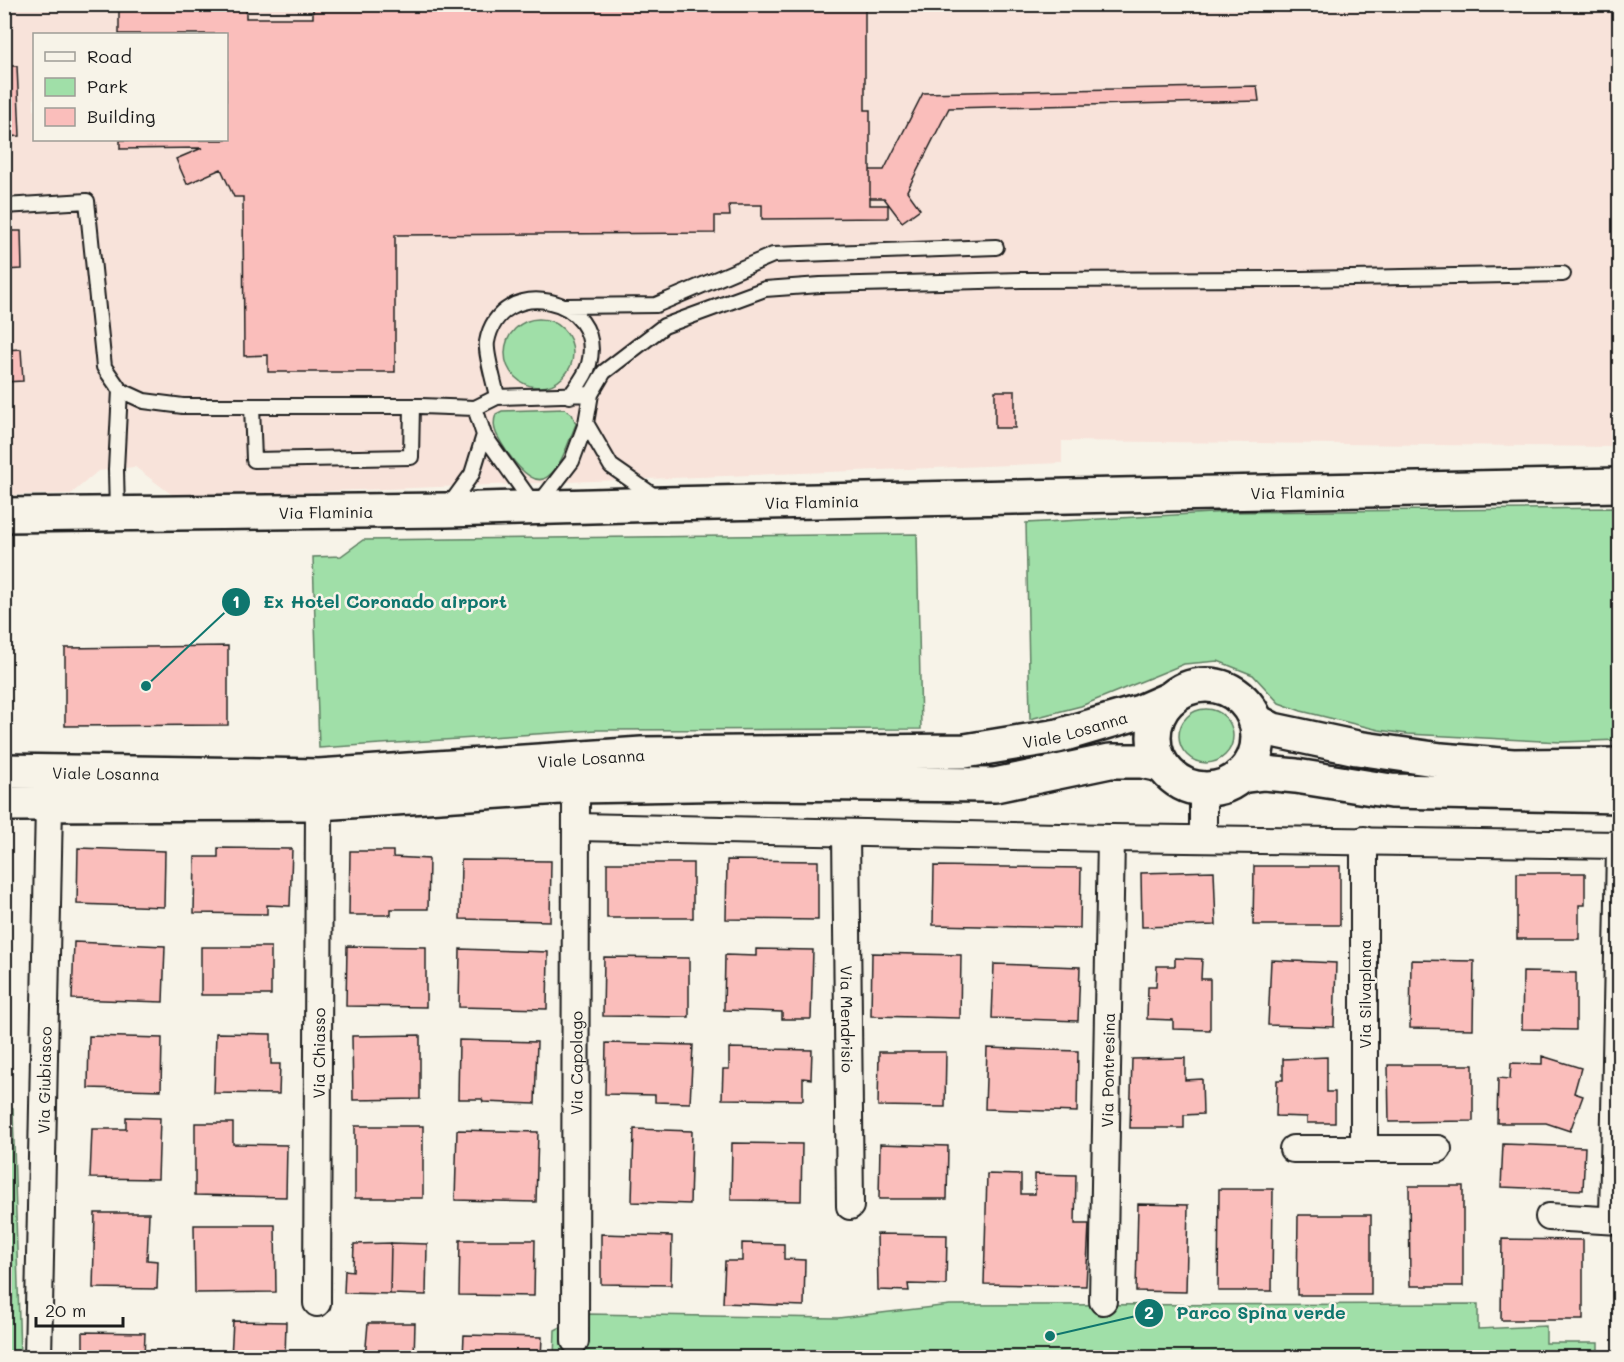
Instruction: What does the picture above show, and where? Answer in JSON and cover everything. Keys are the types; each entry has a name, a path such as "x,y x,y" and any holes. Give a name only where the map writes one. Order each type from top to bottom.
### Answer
{"main road":[{"name":"Via Flaminia","path":"4,515 447,510 1620,485"},
{"name":"Viale Losanna","path":"1161,765 1155,750 1153,734 1156,718 1176,693 1191,686 1207,684 1223,687 1238,694 1249,706 1256,721"},
{"name":"Viale Losanna","path":"4,771 319,776 642,754 965,751 1058,736 1113,721 1172,698"},
{"path":"1256,721 1273,730 1357,747 1441,760 1513,766 1620,765"},
{"path":"1161,765 1172,777 1186,786 1203,789 1220,787 1236,780 1248,768 1256,753 1259,736 1256,721"},
{"name":"Viale Losanna","path":"4,804 320,803 576,786 747,783 995,785 1110,761 1142,760 1161,765"},
{"path":"1240,776 1264,773 1296,776 1391,791 1620,796"}],"street":[{"name":"Via Capolago","path":"575,1341 576,786"},
{"path":"1203,789 1203,838"},
{"name":"Via Chiasso","path":"317,1303 320,803"},
{"name":"Via Giubiasco","path":"38,1358 49,805"},
{"path":"576,827 1620,846 1617,1220 1549,1217"},
{"name":"Via Mendrisio","path":"846,833 850,1206"},
{"name":"Via Pontresina","path":"1103,1300 1111,838"},
{"name":"Via Silvaplana","path":"1364,840 1364,1148"},
{"path":"1293,1149 1438,1149"}],"lane":[{"path":"4,206 87,201 104,367 120,390 144,401 183,406 475,408 497,397 591,394"},
{"path":"565,306 656,305 772,255 996,247"},
{"path":"475,408 484,435 536,508 572,461 586,423 591,394 604,372 664,326 765,289 820,285 1021,280 1288,279 1563,274"},
{"path":"497,397 487,344 492,328 502,314 516,304 532,299 549,300 565,306 578,317 587,332 591,348 588,365 581,381 570,396"},
{"path":"117,513 120,390"},
{"path":"252,406 254,460 411,457 412,406"},
{"path":"586,423 611,466 664,504"},
{"path":"447,510 472,474 484,435"}],"shaded area":[{"path":"4,5 1619,5 1619,447 1062,441 1062,463 175,497 135,467 98,471 71,494 5,495"}],"green space":[{"path":"539,319 552,322 563,329 570,340 573,353 570,366 563,377 552,384 539,387 526,384 515,377 508,366 505,353 508,340 515,329 526,322"},
{"path":"565,409 572,414 576,424 564,453 552,473 540,480 533,478 519,467 501,443 495,429 496,414 502,411"},
{"path":"1619,508 1619,740 1561,742 1407,734 1379,730 1301,711 1279,703 1253,675 1218,661 1184,664 1081,706 1030,719 1026,523 1230,512"},
{"path":"917,534 921,729 597,730 319,748 313,557 341,556 363,540"},
{"path":"1206,709 1216,711 1225,717 1231,726 1233,736 1231,746 1225,755 1216,761 1206,763 1196,761 1187,755 1181,746 1179,736 1181,726 1187,717 1196,711"},
{"path":"5,1108 13,1108 20,1357 5,1357"},
{"path":"1478,1304 1478,1329 1546,1326 1546,1343 1598,1343 1598,1351 1620,1354 1619,1358 554,1358 555,1330 586,1314 838,1318 950,1305"}],"building":[{"path":"119,4 246,4 246,18 313,18 313,4 865,4 865,110 870,110 870,205 888,205 888,218 762,219 762,205 729,205 730,216 715,216 715,233 395,235 395,372 268,372 268,355 244,356 243,197 234,197 221,169 187,184 176,159 202,148 120,149 120,141 228,141 228,33 119,33"},
{"path":"4,66 17,66 20,136 4,137"},
{"path":"1257,86 1259,101 949,108 907,191 920,209 902,222 884,198 870,198 870,170 884,170 923,93"},
{"path":"4,231 21,231 22,269 4,270"},
{"path":"21,349 23,381 4,382 4,350"},
{"path":"995,391 1015,391 1015,428 995,428"},
{"path":"228,646 228,725 65,726 65,648"},
{"path":"78,848 165,851 164,907 77,904"},
{"path":"218,848 292,849 290,906 267,905 267,914 194,913 195,857 218,857"},
{"path":"350,851 393,851 393,857 429,859 428,909 391,909 391,915 349,915"},
{"path":"461,860 551,861 550,921 460,919"},
{"path":"727,860 818,861 818,920 726,919"},
{"path":"607,863 693,863 693,918 607,918"},
{"path":"934,866 1081,868 1080,928 933,925"},
{"path":"1254,866 1340,866 1340,925 1253,925"},
{"path":"1214,871 1216,925 1142,927 1141,873"},
{"path":"1517,873 1585,873 1585,905 1579,905 1579,939 1517,939"},
{"path":"74,942 165,946 163,1002 72,999"},
{"path":"347,946 426,947 426,1007 346,1006"},
{"path":"201,947 271,947 271,995 201,995"},
{"path":"460,949 548,952 547,1009 459,1007"},
{"path":"756,949 813,950 811,1019 782,1019 782,1012 724,1010 725,955 756,956"},
{"path":"872,953 961,955 960,1018 871,1016"},
{"path":"604,957 689,958 689,1017 603,1016"},
{"path":"1175,958 1202,959 1201,979 1210,979 1210,1030 1173,1029 1173,1020 1147,1019 1148,987 1156,987 1157,966 1175,966"},
{"path":"1271,960 1336,963 1334,1027 1268,1025"},
{"path":"1411,960 1474,961 1473,1029 1410,1028"},
{"path":"994,964 1080,967 1078,1021 992,1018"},
{"path":"1523,972 1576,973 1576,1030 1522,1029"},
{"path":"216,1033 271,1034 271,1064 280,1064 279,1094 214,1093"},
{"path":"420,1035 420,1099 353,1100 352,1036"},
{"path":"89,1036 162,1038 161,1090 88,1088"},
{"path":"459,1040 537,1042 535,1104 458,1099"},
{"path":"606,1043 693,1045 690,1103 655,1102 655,1095 605,1094"},
{"path":"729,1048 812,1050 811,1079 803,1078 803,1100 722,1099 723,1069 729,1069"},
{"path":"987,1048 1078,1051 1077,1112 985,1109"},
{"path":"879,1052 946,1052 945,1107 878,1106"},
{"path":"1542,1056 1581,1068 1574,1093 1583,1096 1570,1131 1546,1123 1497,1123 1498,1078 1510,1079 1511,1063 1542,1064"},
{"path":"1327,1057 1327,1092 1335,1092 1335,1123 1307,1123 1307,1117 1276,1116 1277,1080 1283,1080 1283,1059"},
{"path":"1185,1058 1185,1080 1202,1079 1203,1114 1184,1115 1184,1128 1130,1128 1132,1059"},
{"path":"1388,1065 1473,1065 1473,1121 1389,1122"},
{"path":"126,1117 160,1118 158,1179 90,1178 92,1129 126,1129"},
{"path":"195,1123 233,1123 233,1144 287,1145 286,1197 195,1195"},
{"path":"355,1126 423,1126 423,1198 355,1198"},
{"path":"634,1129 692,1131 690,1204 632,1202"},
{"path":"457,1130 538,1132 536,1202 455,1200"},
{"path":"732,1143 802,1144 801,1201 731,1200"},
{"path":"880,1144 948,1146 947,1199 879,1199"},
{"path":"1503,1144 1585,1147 1583,1190 1501,1187"},
{"path":"987,1174 1021,1175 1021,1194 1035,1194 1035,1174 1076,1175 1075,1224 1089,1224 1086,1286 984,1284"},
{"path":"1409,1186 1463,1186 1463,1286 1410,1286"},
{"path":"1219,1189 1273,1189 1272,1291 1218,1291"},
{"path":"1138,1204 1188,1205 1186,1292 1136,1291"},
{"path":"95,1213 149,1213 147,1260 158,1261 157,1289 93,1288"},
{"path":"1298,1215 1371,1215 1371,1295 1297,1295"},
{"path":"194,1225 275,1225 276,1292 195,1293"},
{"path":"601,1234 672,1236 671,1285 601,1284"},
{"path":"877,1234 947,1235 946,1285 908,1284 909,1291 878,1290"},
{"path":"1502,1239 1583,1240 1583,1320 1501,1320"},
{"path":"460,1240 535,1240 534,1296 459,1295"},
{"path":"391,1243 427,1244 426,1295 390,1294"},
{"path":"391,1243 390,1294 344,1293 345,1270 353,1271 354,1244"},
{"path":"742,1243 784,1244 784,1259 805,1260 804,1306 723,1303 725,1261 742,1261"},
{"path":"233,1321 286,1322 285,1358 231,1358"},
{"path":"368,1323 415,1323 414,1358 365,1358"},
{"path":"83,1332 145,1333 144,1358 83,1358"},
{"path":"464,1335 542,1337 541,1358 463,1358"}],"place":[{"name":"Ex Hotel Coronado airport","path":"146,686"},
{"name":"Parco Spina verde","path":"1050,1336"}]}
